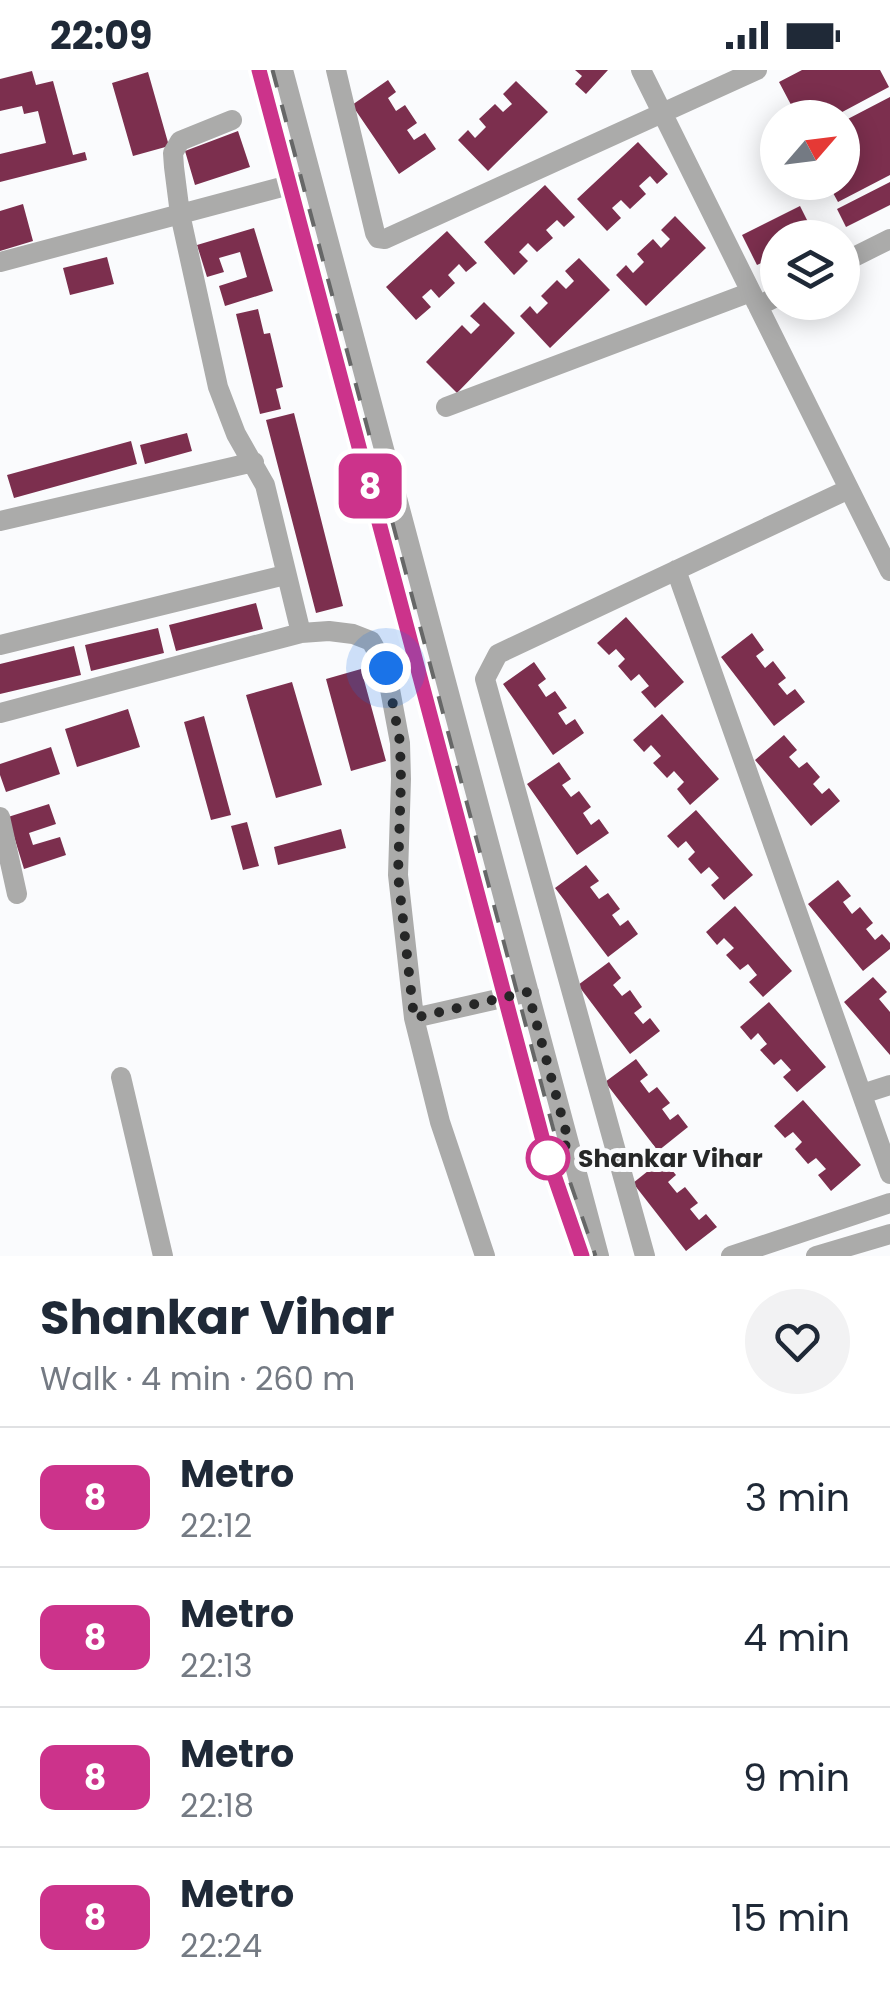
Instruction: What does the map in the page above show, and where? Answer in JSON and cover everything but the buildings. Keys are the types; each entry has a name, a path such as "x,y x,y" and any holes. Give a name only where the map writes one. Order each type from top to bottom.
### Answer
{"street":[{"path":"283,70 599,1256"},
{"path":"336,70 375,232 381,239 757,70"},
{"path":"641,70 890,571"},
{"path":"232,120 188,137 174,148 180,214 218,387 236,434 264,484 301,633"},
{"path":"0,262 312,180"},
{"path":"860,254 890,239"},
{"path":"446,408 760,298"},
{"path":"0,520 254,462"},
{"path":"645,1256 484,679 498,654 849,489"},
{"path":"676,570 890,1174"},
{"path":"1,640 286,576"},
{"path":"0,713 301,633 330,631 353,634 371,642 386,668 400,742 398,875 414,1018 440,1122 485,1256"},
{"path":"0,817 17,894"},
{"path":"414,1018 528,992"},
{"path":"122,1077 163,1256"},
{"path":"862,1094 890,1085"},
{"path":"730,1256 890,1203"},
{"path":"816,1256 890,1234"}],"railway":[{"path":"272,70 558,1149 595,1256"}],"metro line":[{"name":"8","path":"259,70 546,1152 582,1256"}],"place":[{"name":"Shankar Vihar","path":"548,1158"}],"route":[{"path":"386,668 400,742 398,875 414,1018 528,992 569,1143 548,1158"}]}
